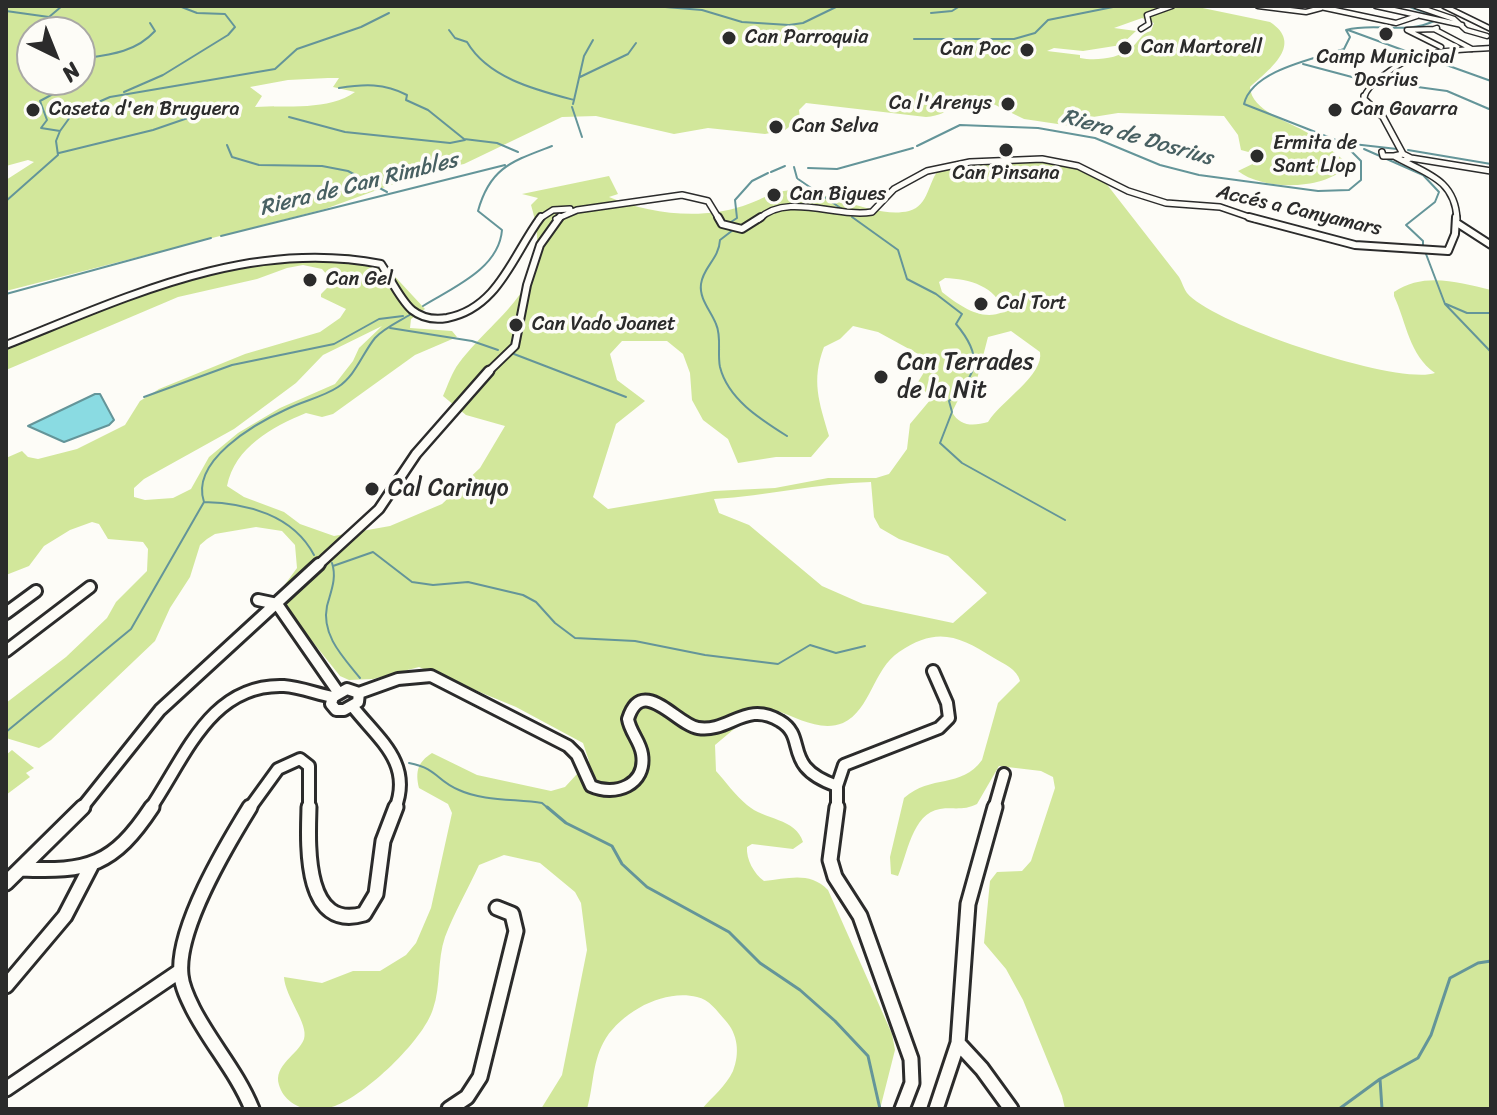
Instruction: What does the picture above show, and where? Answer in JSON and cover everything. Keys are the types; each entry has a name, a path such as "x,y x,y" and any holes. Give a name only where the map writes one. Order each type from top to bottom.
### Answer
{"street":[{"path":"1141,29 1149,24 1147,15 1172,6"},
{"path":"1258,6 1310,12 1326,7"},
{"path":"1273,8 1280,6"},
{"path":"1316,6 1396,23 1417,16"},
{"path":"1343,6 1405,20"},
{"path":"1416,6 1477,33 1489,34"},
{"path":"1444,6 1489,34"},
{"path":"1360,16 1379,7 1461,25"},
{"path":"1450,24 1434,29 1407,30 1437,46 1470,48"},
{"path":"1434,29 1470,48"},
{"path":"1491,48 1432,49 1404,59 1363,94 1364,99 1383,117 1406,158 1444,183 1458,214 1457,223 1491,245"},
{"path":"1382,152 1383,156 1491,171"},
{"name":"Accés a Canyamars","path":"577,210 695,196 708,201 722,224 744,228 755,225 767,211 777,207 868,213 876,210 894,189 927,171 970,162 1027,158 1078,166 1128,191 1166,203 1220,207 1266,223 1355,245 1448,251 1457,223"},
{"path":"6,345 173,280 217,267 302,258 340,256 381,264 419,316 434,319 449,317 483,303 492,294 540,218 553,210 577,210"},
{"path":"6,883 85,805 115,763 160,710 379,509 416,454 492,367 515,346 527,285 540,245 556,219 577,210"},
{"path":"6,651 90,587"},
{"path":"6,613 36,591"},
{"path":"258,600 277,604 336,695"},
{"path":"902,1109 912,1083 911,1059 860,916 835,877 830,860 839,795 837,786 844,765 928,733 949,718 947,703 933,671"},
{"path":"359,693 358,702 353,707 336,710 331,704 336,695 347,689 359,693 398,679 431,676 568,746 577,755 585,779 591,786 608,793 619,792 631,785 642,771 642,752 628,722 629,714 637,705 647,701 657,702 681,722 707,729 762,713 783,722 795,735 798,757 804,768 817,778 837,786"},
{"path":"21,869 64,871 91,866 134,833 193,736 228,701 247,689 272,684 336,695"},
{"path":"252,1109 233,1070 193,1009 180,971 192,918 209,876 265,786 279,768 300,759 309,766 312,880 319,898 339,915 352,917 366,912 377,898 383,839 403,786 399,769 353,707"},
{"path":"936,1109 958,1043 968,904 1004,774"},
{"path":"6,986 44,945 76,903 91,866"},
{"path":"449,1109 467,1097 480,1077 516,931 512,914 497,908"},
{"path":"6,1089 180,971"},
{"path":"958,1043 982,1069 1011,1109"}],"green space":[{"path":"1193,6 1270,22 1280,30 1284,47 1274,64 1250,87 1252,95 1264,109 1322,143 1345,161 1346,167 1336,175 1309,184 1277,185 1249,178 1238,171 1267,157 1241,150 1238,135 1224,116 1118,113 1093,117 1098,130 1024,119 975,95 962,99 942,113 926,117 806,103 799,110 800,119 785,130 765,134 708,128 674,134 596,116 562,117 464,164 429,171 325,209 6,291 6,180 34,162 28,160 6,166 6,8","holes":["1142,18 1154,23 1151,31 1120,55 1092,59 1047,51 1054,48 1083,51 1121,45 1136,31 1114,28","339,78 333,87 355,92 320,105 255,107 262,96 250,87 288,80"]},
{"path":"1034,158 1072,164 1105,182 1179,277 1187,293 1203,306 1267,335 1347,362 1415,375 1435,373 1414,348 1394,292 1429,280 1491,290 1491,1109 1065,1109 1023,1000 1006,969 984,943 990,881 997,872 1022,871 1031,861 1055,788 1053,777 1041,771 999,766 977,804 940,809 923,818 912,836 898,876 891,874 890,857 904,798 925,786 965,775 974,769 982,760 998,703 1020,681 1010,667 970,644 948,637 925,639 890,659 860,709 843,723 818,725 778,711 740,724 715,745 716,771 735,793 754,810 794,828 803,842 793,849 752,844 747,847 749,861 757,874 764,881 806,878 828,890 892,1034 895,1050 880,1109 702,1109 733,1071 737,1057 736,1044 733,1031 712,1006 701,998 684,995 646,1004 614,1028 598,1055 587,1109 541,1109 562,1075 587,950 581,903 575,892 540,863 504,855 479,865 445,937 433,1009 406,1051 362,1091 335,1106 311,1109 291,1102 281,1090 278,1078 283,1066 301,1045 305,1033 284,977 322,983 353,971 380,971 406,955 416,943 431,908 452,813 448,804 419,788 417,777 424,760 432,753 477,775 551,791 565,787 589,761 583,743 516,707 419,667 373,679 349,680 340,676 280,601 283,587 297,568 295,545 282,531 256,527 215,534 200,545 190,577 170,608 155,641 51,740 39,748 6,738 6,703 66,657 107,618 116,602 147,571 148,549 143,542 108,539 99,524 92,522 70,530 44,546 29,566 6,575 6,458 22,451 28,457 38,459 77,449 125,425 140,401 159,389 245,354 320,332 340,318 346,309 321,297 333,282 322,269 303,265 178,297 6,370 6,342 166,281 226,263 348,254 375,260 387,268 425,309 411,319 410,328 452,331 457,337 415,355 333,414 322,417 306,413 268,432 238,460 227,486 244,497 284,512 300,524 334,536 390,526 442,504 480,468 505,426 466,415 443,396 459,363 507,311 530,276 536,256 537,233 531,205 538,198 522,194 609,176 618,194 609,197 658,211 710,213 750,204 774,193 795,190 896,212 909,211 921,204 940,168","holes":["945,278 981,286 995,296 1003,312 987,315 971,311 942,292 939,282","382,326 359,348 335,384 280,408 238,433 209,457 191,489 173,498 145,500 134,497 134,488 144,479 234,429 296,383 323,355","853,326 878,332 931,361 918,382 931,399 910,424 907,449 889,474 876,478 828,478 775,488 714,491 608,509 593,497 616,424 645,401 617,380 610,354 622,341 667,341 683,354 690,373 692,400 703,420 728,439 738,463 776,457 811,457 829,436 817,381 824,347 840,339","1011,331 1040,352 1039,361 1036,370 988,422 968,424 952,412 958,400 976,383 988,337","871,482 874,517 880,528 899,539 948,556 987,593 953,623 863,604 822,586 749,525 719,513 714,499"]},
{"path":"12,750 34,768 26,773 30,777 6,795 6,755"}],"water":[{"path":"100,394 114,420 109,425 64,442 28,426"}],"waterway":[{"path":"50,16 62,6"},
{"path":"124,92 163,75 228,35 235,27 225,14 197,13 179,6"},
{"path":"653,6 702,10 742,22 789,25 803,23 838,6"},
{"path":"931,13 952,11 960,6"},
{"path":"914,39 1014,39 1035,33 1048,20 1118,6"},
{"name":"Riera de Dosrius","path":"1346,144 1244,104 1249,92 1271,74 1344,49 1350,37 1346,30 1413,27 1434,21 1432,15 1407,6"},
{"path":"6,11 42,16"},
{"path":"60,131 73,113 110,97 275,69 297,49 361,27 389,13"},
{"path":"96,57 139,44 155,31 150,23"},
{"path":"449,30 455,38 467,42 487,65 500,74 529,87 574,100"},
{"path":"1348,30 1411,53"},
{"path":"574,100 584,56 593,40"},
{"path":"580,77 628,54 636,43"},
{"path":"1424,57 1491,81"},
{"path":"1303,64 1367,81"},
{"path":"1381,82 1447,91 1489,109"},
{"path":"339,88 390,88 407,95 406,100 428,110 464,139 497,143 518,152"},
{"path":"49,96 40,101 47,120 41,128 60,131"},
{"path":"573,104 574,100"},
{"path":"572,107 582,137"},
{"path":"59,153 153,130 211,110"},
{"path":"289,117 345,132 450,143 465,140"},
{"name":"Riera de Dosrius","path":"917,146 960,125 1038,128 1095,138 1160,165 1199,175 1318,191 1349,190 1361,180 1361,161 1349,149"},
{"path":"6,201 58,155 56,141 60,131"},
{"path":"1353,144 1397,149"},
{"path":"227,145 232,157 259,165 322,166 348,171 387,192"},
{"path":"423,306 472,276 499,244 502,230 478,211 496,175 526,156 552,146"},
{"path":"808,168 837,169 913,148"},
{"path":"1364,149 1423,175 1439,192 1435,202 1406,225 1423,241 1423,247"},
{"path":"1408,150 1491,164"},
{"name":"Riera de Can Rimbles","path":"221,236 505,165"},
{"path":"771,172 785,166"},
{"path":"794,167 797,178"},
{"path":"731,222 737,218 735,200 752,181 768,173"},
{"path":"798,179 842,209"},
{"path":"852,217 898,250 907,279 936,294 962,314 956,324 971,346 974,364 967,382 949,401 952,412 940,443 962,463 1065,520"},
{"path":"733,230 720,240 701,284 704,300 718,329 720,367 738,398 756,415 787,436"},
{"name":"Riera de Can Rimbles","path":"6,294 211,238"},
{"path":"1426,254 1445,304 1491,352"},
{"path":"1446,304 1467,313 1491,313"},
{"path":"204,502 202,487 206,472 228,446 258,424 338,387 354,370 375,338 411,314"},
{"path":"144,397 232,365 334,344 379,319 403,316"},
{"path":"390,328 472,341 498,350"},
{"path":"514,354 626,397"},
{"path":"6,732 131,629 204,502"},
{"path":"204,502 236,505 267,514 294,530 314,555"},
{"path":"333,566 373,552 412,582 433,585 468,582 523,595 536,602 555,623 575,638 635,641 705,655 778,664 810,645 836,653 865,646"},
{"path":"332,563 334,579 327,606 327,627 335,645 360,678"},
{"path":"409,763 426,768 468,794 542,803 549,809"},
{"path":"547,807 566,823 612,846 622,864 647,887 729,932 760,963 800,990 835,1021 868,1056 880,1109"},
{"path":"1380,1079 1418,1058 1431,1035 1450,978 1478,963 1491,961"},
{"path":"1339,1109 1380,1079"},
{"path":"1380,1079 1382,1109"}],"place":[{"name":"Camp Municipal Dosrius","path":"1386,34"},
{"name":"Can Parroquia","path":"729,38"},
{"name":"Can Martorell","path":"1125,48"},
{"name":"Can Poc","path":"1027,50"},
{"name":"Ca l'Arenys","path":"1008,104"},
{"name":"Caseta d'en Bruguera","path":"33,110"},
{"name":"Can Gavarra","path":"1335,110"},
{"name":"Can Selva","path":"776,127"},
{"name":"Can Pinsana","path":"1006,150"},
{"name":"Ermita de Sant Llop","path":"1257,156"},
{"name":"Can Bigues","path":"774,195"},
{"name":"Can Gel","path":"310,280"},
{"name":"Cal Tort","path":"981,304"},
{"name":"Can Vado Joanet","path":"516,325"},
{"name":"Can Terrades de la Nit","path":"881,377"},
{"name":"Cal Carinyo","path":"372,489"}]}
